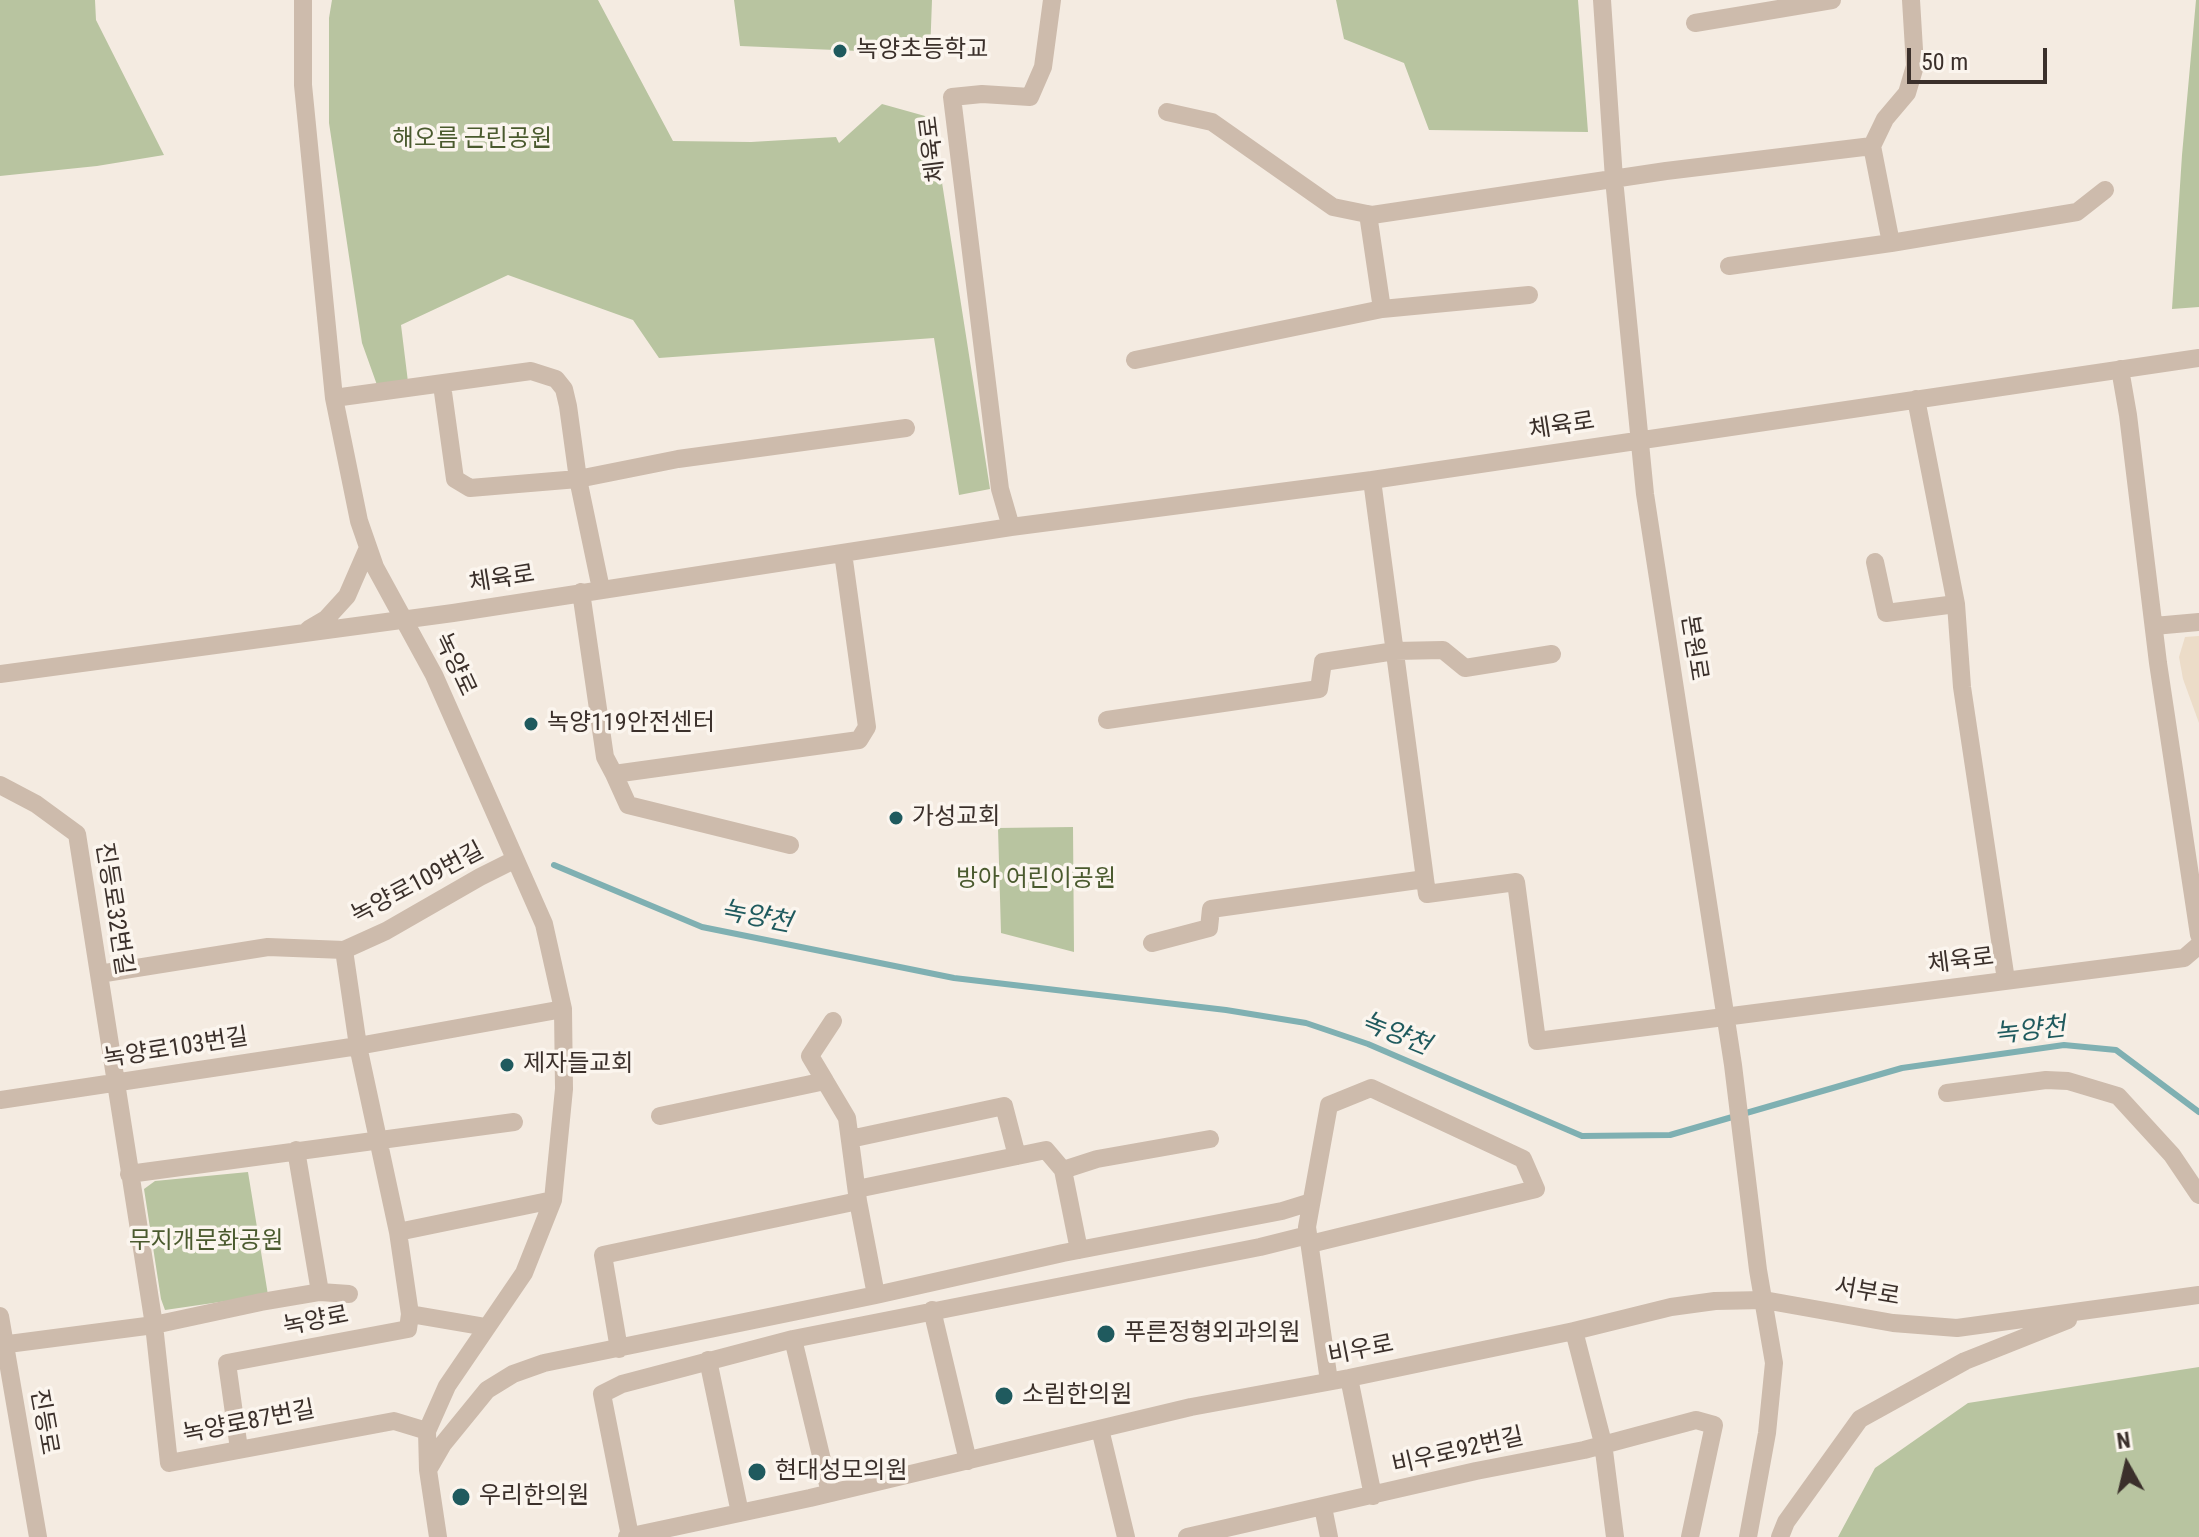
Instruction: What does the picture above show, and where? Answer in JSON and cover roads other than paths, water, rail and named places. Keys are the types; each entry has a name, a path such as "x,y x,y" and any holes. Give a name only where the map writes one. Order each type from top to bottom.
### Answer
{"street":[{"name":"녹양로","path":"303,0 303,85 334,398 367,550 434,675 544,924 563,1009 564,1089 553,1200 524,1273 447,1386 427,1431 428,1470 438,1537"},
{"name":"체육로","path":"1011,527 1000,489 952,97 982,94 1030,97 1043,67 1052,0"},
{"name":"본원로","path":"1602,0 1614,179 1635,380 1638,439 1733,1065 1764,1300"},
{"path":"1695,23 1832,0"},
{"path":"1891,243 1872,146 1885,119 1907,93 1915,66 1911,0"},
{"path":"1167,112 1212,122 1333,207 1368,214 1872,146"},
{"path":"1729,266 2077,212 2105,190"},
{"path":"1368,214 1382,309"},
{"path":"1135,360 1382,309 1529,295"},
{"name":"체육로","path":"0,674 301,633 1011,527 1372,480 2199,358"},
{"path":"2120,369 2199,935"},
{"path":"334,398 531,371 556,379 564,389 578,479 601,589"},
{"path":"442,385 455,479 470,488 578,479 678,459 906,428"},
{"path":"1916,399 1956,604 1962,687 2006,980"},
{"path":"1152,943 1209,928 1211,909 1425,879 1372,480"},
{"path":"301,633 326,619 347,596 367,550"},
{"path":"614,774 859,740 867,727 843,553"},
{"path":"1875,562 1886,613 1956,604"},
{"path":"581,592 605,757 628,805 790,845"},
{"path":"2154,626 2199,622"},
{"path":"1107,720 1319,689 1323,662 1395,651 1443,650 1465,668 1552,654"},
{"name":"진등로32번길","path":"0,785 36,804 77,834 114,1083"},
{"name":"녹양로109번길","path":"344,950 386,931 514,860"},
{"name":"체육로","path":"1425,879 1427,894 1516,882 1537,1041 2184,958 2199,945"},
{"path":"99,974 268,947 344,950 358,1046 398,1232 410,1314 486,1327"},
{"name":"녹양로103번길","path":"0,1100 358,1046 563,1009"},
{"path":"833,1021 810,1056 847,1118 876,1295"},
{"path":"1947,1093 2046,1080 2068,1081 2118,1096 2172,1155 2199,1195"},
{"path":"660,1116 825,1081"},
{"name":"녹양로87번길","path":"114,1083 154,1325 169,1463 394,1421 427,1431"},
{"path":"629,1537 602,1394 622,1384 793,1339 1309,1239 1536,1189 1523,1159 1371,1088 1329,1105 1311,1202 1309,1239 1329,1381"},
{"path":"850,1139 1004,1106 1017,1156"},
{"path":"129,1174 514,1122"},
{"path":"1063,1170 1097,1159 1210,1139"},
{"path":"296,1150 320,1292"},
{"path":"619,1349 603,1255 1017,1156 1046,1150 1063,1170 1079,1250"},
{"path":"398,1232 553,1200"},
{"path":"428,1470 443,1444 487,1390 513,1374 544,1363 1079,1250 1282,1211 1311,1202"},
{"path":"3,1345 154,1325 320,1292 349,1294"},
{"name":"서부로","path":"1764,1300 1893,1323 1957,1328 2199,1295"},
{"path":"1748,1537 1767,1433 1774,1363 1764,1300"},
{"name":"비우로","path":"629,1537 830,1493 1191,1407 1349,1378 1574,1331 1671,1307 1715,1301 1764,1300"},
{"path":"1780,1537 1786,1522 1860,1419 1965,1361 2095,1309"},
{"path":"932,1310 968,1461"},
{"name":"녹양로","path":"239,1449 227,1363 408,1329 410,1314"},
{"name":"진등로","path":"0,1316 38,1537"},
{"path":"1574,1331 1603,1443 1615,1537"},
{"path":"793,1339 830,1493"},
{"path":"708,1360 740,1513"},
{"path":"1349,1378 1373,1496"},
{"name":"비우로92번길","path":"1187,1537 1476,1471 1584,1450 1696,1420 1714,1425 1690,1537"},
{"path":"1100,1429 1126,1537"},
{"path":"1323,1507 1329,1537"},
{"path":"713,1520 722,1537"}],"waterway":[{"name":"녹양천","path":"554,865 702,927 954,978 1226,1010 1306,1023 1368,1044 1582,1136 1670,1135 1902,1068 2064,1045 2116,1050 2199,1112"}],"place":[{"name":"녹양초등학교","path":"840,51"},
{"name":"녹양119안전센터","path":"531,724"},
{"name":"가성교회","path":"896,818"},
{"name":"제자들교회","path":"507,1065"},
{"name":"푸른정형외과의원","path":"1106,1334"},
{"name":"소림한의원","path":"1004,1396"},
{"name":"현대성모의원","path":"757,1472"},
{"name":"우리한의원","path":"461,1497"}],"park label":[{"name":"해오름 근린공원","path":"472,140"},
{"name":"방아 어린이공원","path":"1036,880"},
{"name":"무지개문화공원","path":"206,1242"}]}
